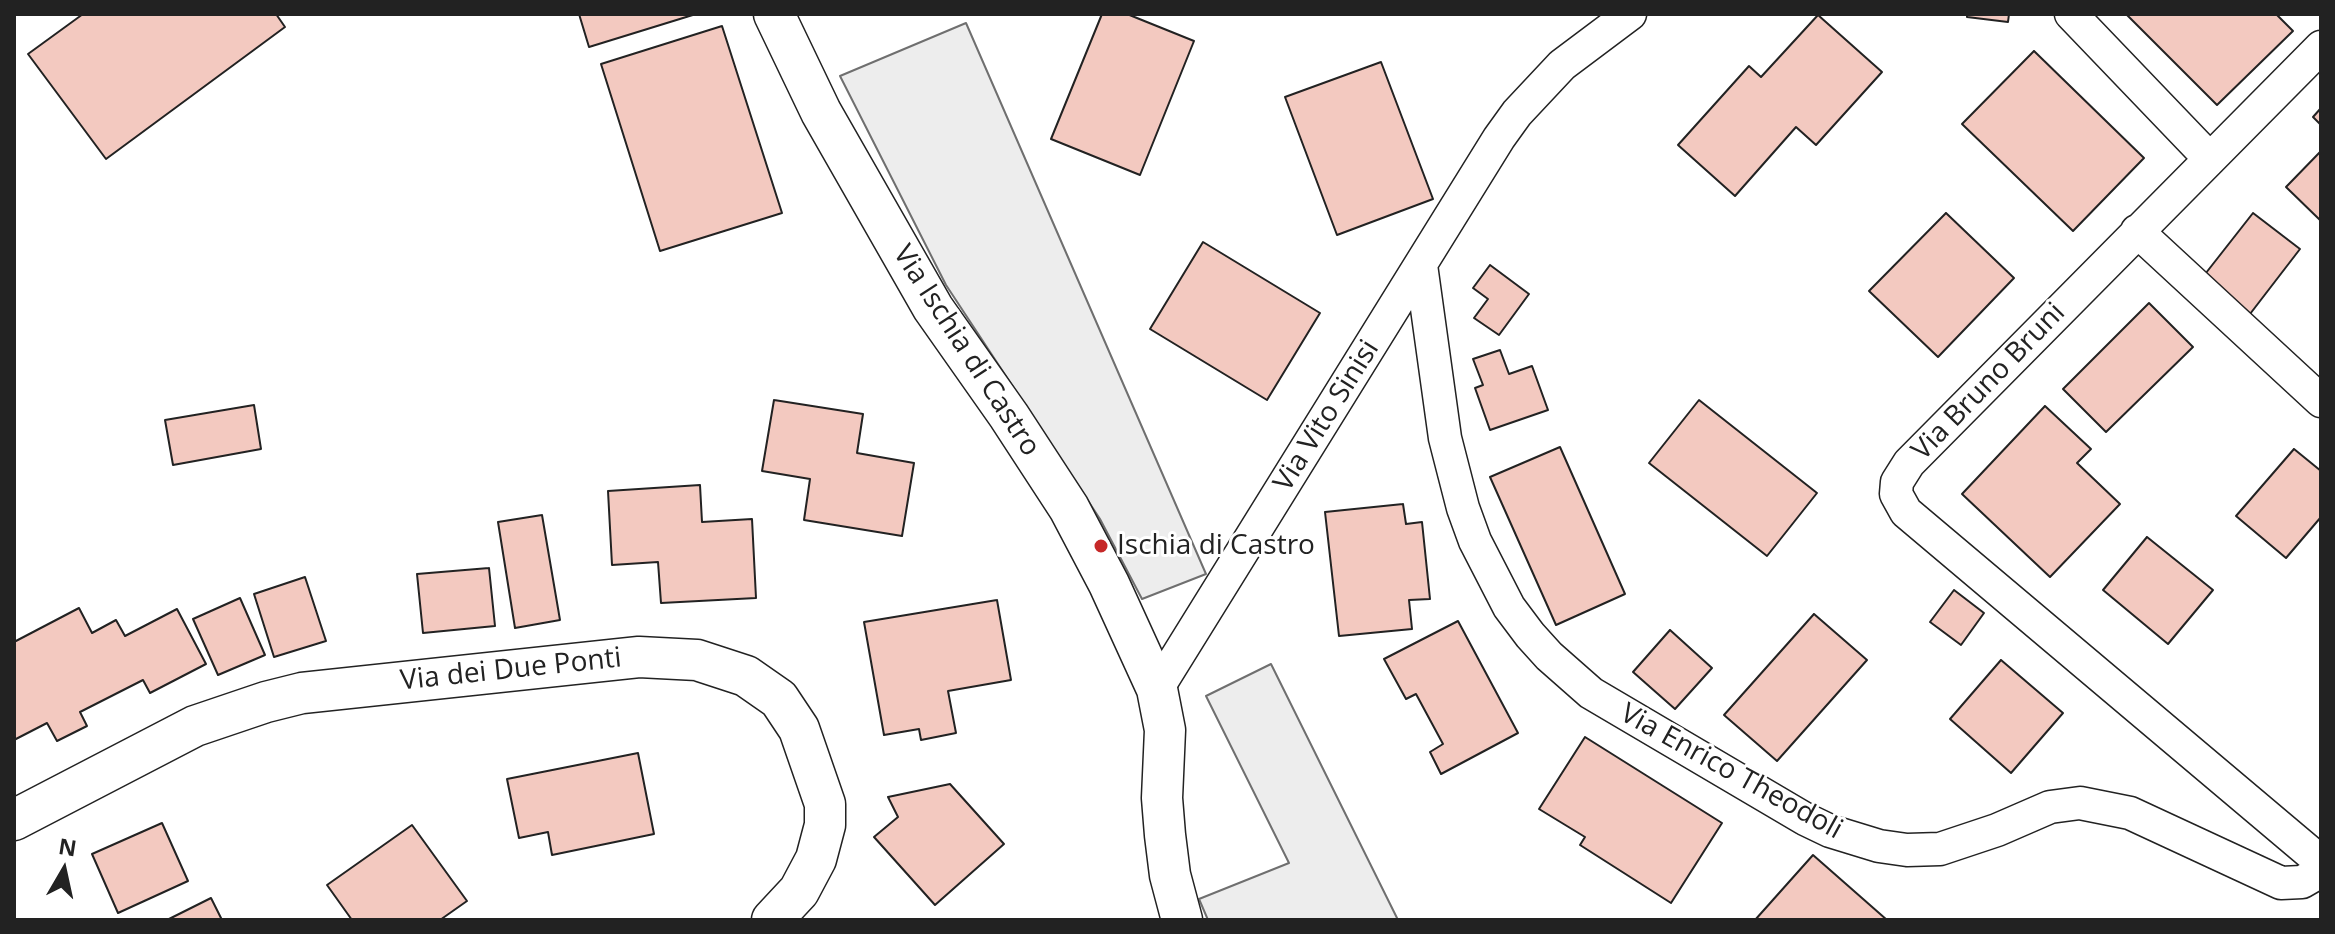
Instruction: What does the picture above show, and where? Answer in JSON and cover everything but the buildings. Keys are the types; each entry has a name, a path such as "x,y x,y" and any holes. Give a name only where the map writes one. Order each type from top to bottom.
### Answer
{"street":[{"name":"Via Ischia di Castro","path":"774,14 821,112 933,308 1069,508 1109,584 1157,689"},
{"name":"Via Vito Sinisi","path":"1157,689 1499,138 1517,113 1562,65 1630,14"},
{"path":"2071,14 2210,159"},
{"name":"Via Bruno Bruni","path":"2321,47 1909,463 1897,482 1896,494 1906,512 2321,862"},
{"path":"2137,231 2321,401"},
{"name":"Via Enrico Theodoli","path":"1421,265 1445,438 1475,541 1509,607 1530,635 1591,693 1805,819 1830,831 1879,846 1907,850 1940,849 1997,830 2050,807 2080,803 2130,813 2281,883 2302,882 2321,871"},
{"name":"Via dei Due Ponti","path":"14,820 195,726 302,693 639,657 697,660 746,676 779,699 799,729 825,804 825,825 816,859 799,891 772,920"},
{"path":"1157,689 1165,730 1162,798 1165,835 1170,875 1182,920"}],"shaded area":[{"path":"966,23 1206,574 1142,599 1100,519 946,285 840,76"},
{"path":"1271,664 1398,920 1208,920 1199,899 1289,863 1206,696"}],"place":[{"name":"Ischia di Castro","path":"1101,546"}]}
